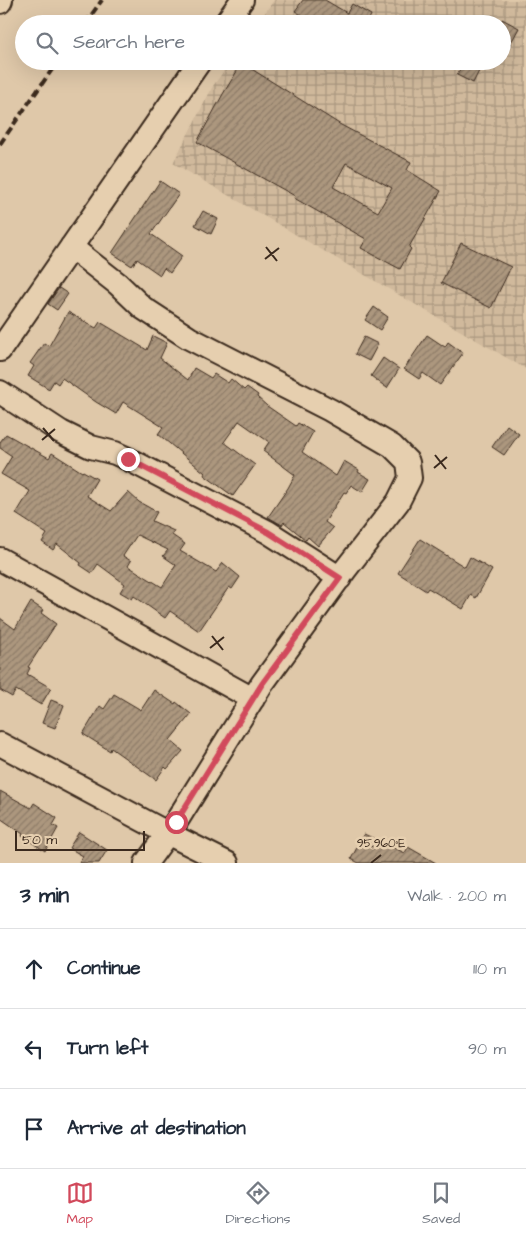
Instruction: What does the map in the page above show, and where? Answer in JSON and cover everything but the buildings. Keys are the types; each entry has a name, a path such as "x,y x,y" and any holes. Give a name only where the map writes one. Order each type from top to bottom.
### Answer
{"street":[{"path":"232,15 242,0"},
{"path":"0,350 194,70"},
{"path":"71,247 118,284 143,308 189,338 330,410 392,446 408,462 410,478 398,502 340,578 253,699 146,863"},
{"path":"0,392 61,432 91,447 116,453 268,532 340,578"},
{"path":"0,559 253,699"},
{"path":"0,744 227,863"}],"shaded area":[{"path":"274,0 526,0 526,369 173,163 213,86 225,70 511,70 511,15 263,15"}],"railway":[{"path":"91,15 102,0"},
{"path":"0,144 52,70"}],"route":[{"path":"128,459 268,532 340,578 262,684 176,822"}]}
